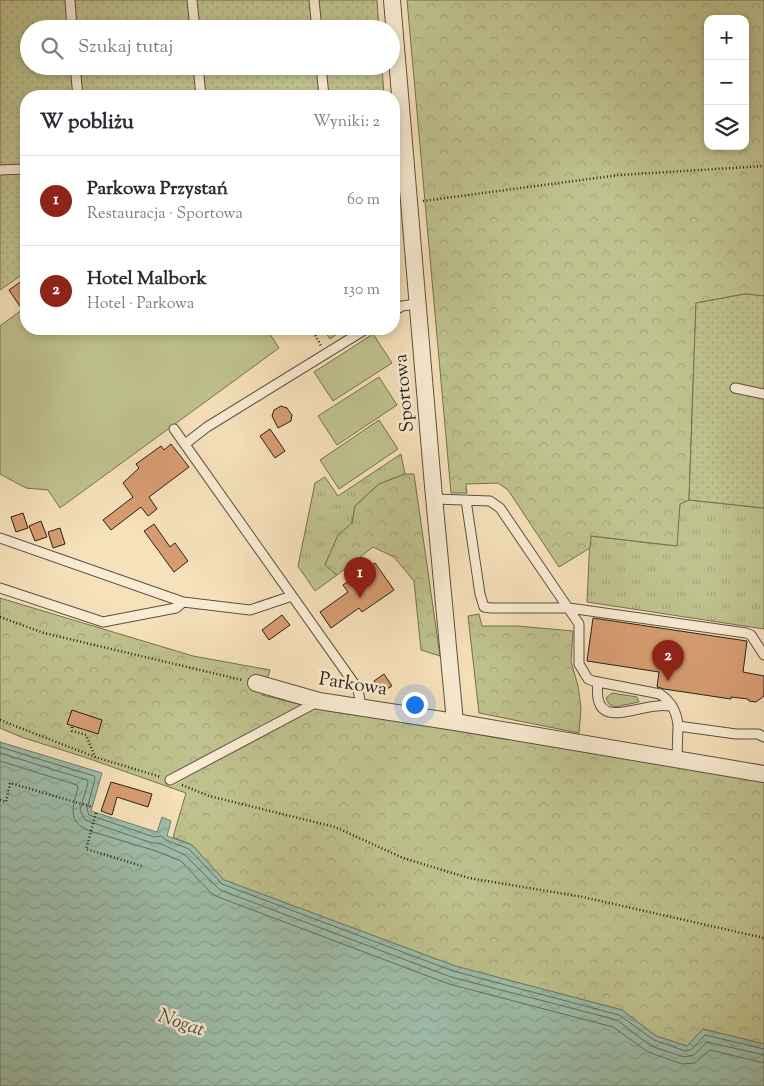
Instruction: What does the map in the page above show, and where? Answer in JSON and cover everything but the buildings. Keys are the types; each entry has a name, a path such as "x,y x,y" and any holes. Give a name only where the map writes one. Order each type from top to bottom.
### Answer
{"street":[{"name":"Sportowa","path":"392,0 393,20"},
{"name":"Sportowa","path":"395,75 396,90"},
{"name":"Sportowa","path":"400,161 408,203 455,722"},
{"name":"Parkowa","path":"256,683 319,701 764,774"}],"lane":[{"path":"70,0 71,20"},
{"path":"192,0 194,20"},
{"path":"314,0 316,20"},
{"path":"76,75 77,90"},
{"path":"199,75 200,90"},
{"path":"322,75 323,90"},
{"path":"0,170 20,169"},
{"path":"400,307 417,304"},
{"path":"185,444 208,427 356,335"},
{"path":"735,388 764,394"},
{"path":"174,429 358,690 361,707"},
{"path":"435,499 490,500 500,508 579,624 579,664 588,679 660,694 667,698 677,716 677,759"},
{"path":"466,500 480,594 484,607 568,608 746,633 751,635 760,652 764,655"},
{"path":"0,538 183,602 250,610 292,596"},
{"path":"0,588 103,622 176,608 183,602"},
{"path":"598,682 598,698 603,708 609,712 618,713 657,706 672,706"},
{"path":"170,780 319,701"},
{"path":"678,726 736,734 758,734 764,737"}],"path":[{"path":"408,203 619,175 764,166"},
{"path":"315,335 325,354"},
{"path":"0,618 44,633 256,683"},
{"path":"0,720 95,757 170,780 209,796 335,827 403,858 468,878 583,897 764,938"},
{"path":"72,727 72,731 86,736 95,757"},
{"path":"0,800 6,802 10,783 92,808"},
{"path":"96,813 86,849 142,866"}],"green space":[{"path":"0,0 377,0 378,20 20,20 20,75 383,75 384,90 20,90 20,276 0,290"},
{"path":"407,0 764,0 764,296 745,294 696,303 689,500 680,504 677,546 591,536 590,548 559,567 508,490 498,483 466,484 467,493 451,493"},
{"path":"745,294 764,296 764,508 689,500 696,303"},
{"path":"20,311 20,335 271,335 279,348 60,508 48,490 26,488 0,474 0,326"},
{"path":"327,335 336,335 330,339"},
{"path":"371,335 374,335 392,363 333,401 314,372"},
{"path":"379,377 397,405 337,445 318,416"},
{"path":"379,420 398,449 339,489 320,460"},
{"path":"401,454 405,474 379,484 355,506 352,523 338,536 325,565 337,575 315,591 298,566 315,483 325,477 338,496"},
{"path":"405,474 414,474 440,656 421,650 414,581 394,557 373,547 337,575 325,565 338,535 352,523 355,506 379,484"},
{"path":"689,500 764,508 764,629 587,602 590,536 676,546 680,503"},
{"path":"0,598 193,656 270,670 262,695 323,710 764,774 764,1044 703,1029 687,1046 656,1036 622,1010 455,966 224,880 192,845 173,837 186,793 21,737 0,728"},
{"path":"479,614 482,626 517,626 573,631 571,661 578,686 581,708 579,733 479,713 468,616"},
{"path":"612,693 637,697 639,702 615,707 609,704 606,698"}],"water":[{"name":"Nogat","path":"0,742 102,773 91,811 157,832 162,817 171,821 167,836 192,845 224,880 455,966 622,1010 656,1036 687,1046 703,1029 764,1044 764,1086 0,1086"}],"place":[{"name":"Parkowa Przystań","path":"360,598"},
{"name":"Hotel Malbork","path":"668,681"}]}
